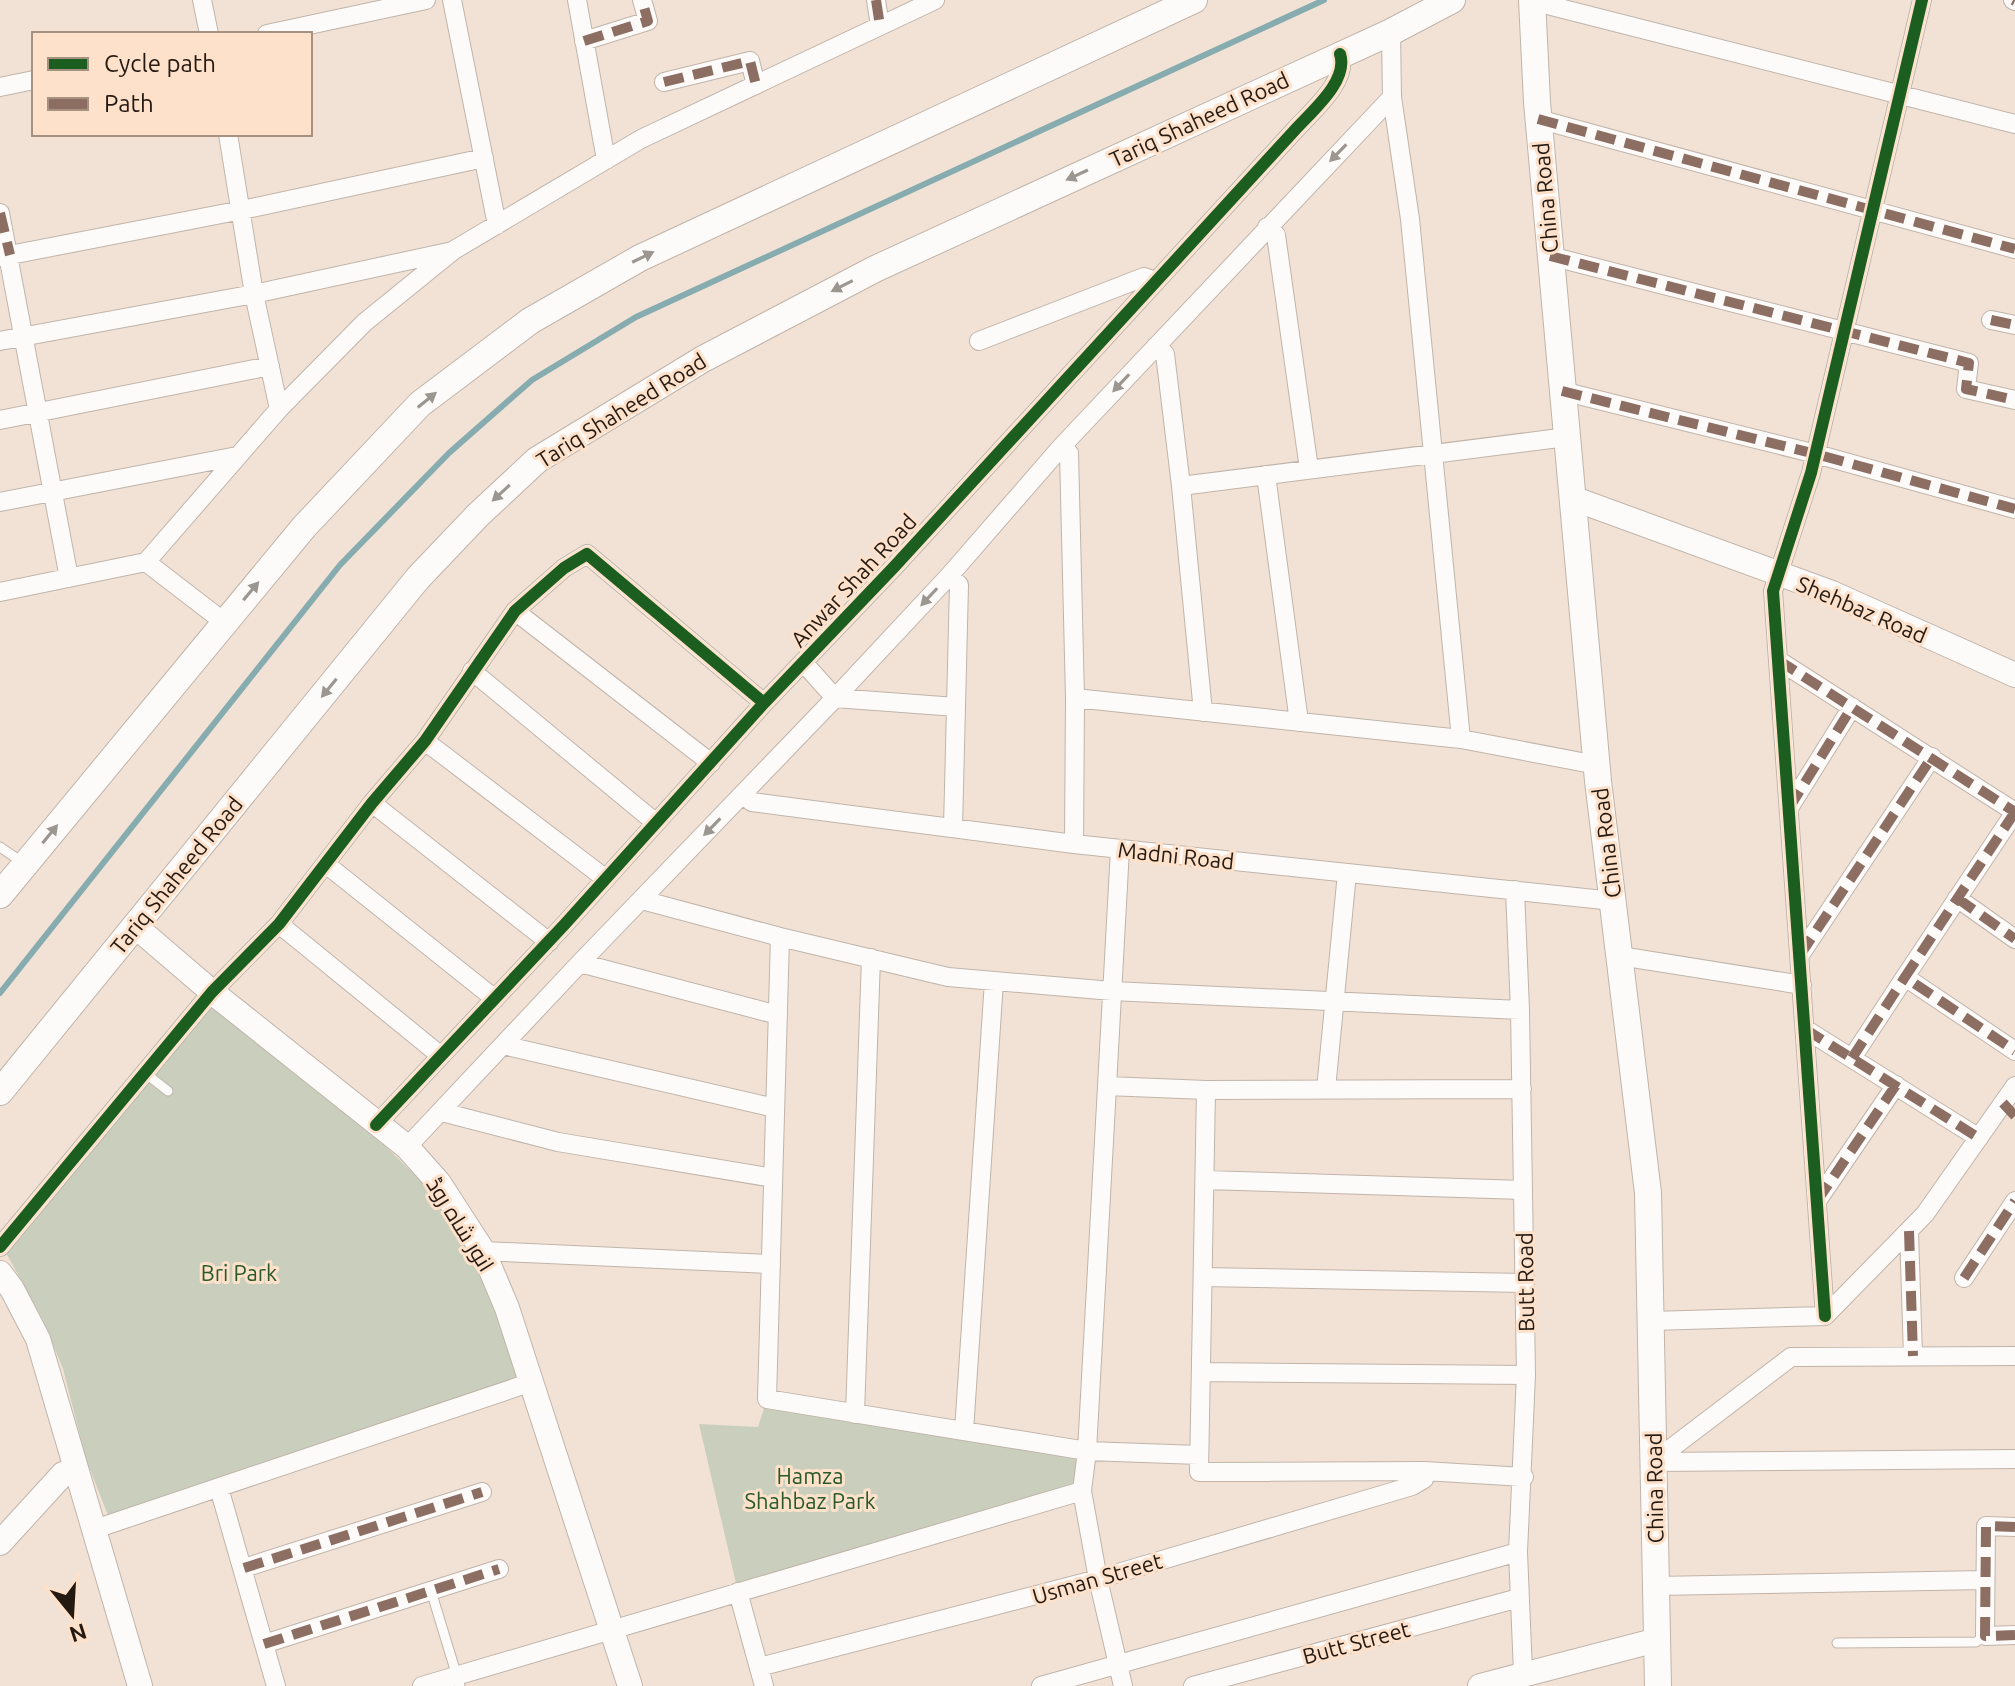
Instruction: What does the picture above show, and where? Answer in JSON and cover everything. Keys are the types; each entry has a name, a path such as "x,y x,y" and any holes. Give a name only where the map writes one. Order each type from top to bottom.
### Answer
{"main road":[{"path":"0,895 304,527 420,404 530,321 640,258 1194,0"},
{"name":"Tariq Shaheed Road","path":"0,1092 418,578 478,515 537,460 703,359 875,269 1391,32 1452,0"},
{"name":"China Road","path":"1532,0 1538,119 1597,765 1648,1193 1658,1686"}],"street":[{"path":"202,0 209,32"},
{"path":"276,32 426,0"},
{"path":"452,0 497,225"},
{"path":"577,0 606,160"},
{"path":"584,41 648,21 642,0"},
{"path":"876,0 880,26"},
{"path":"0,592 146,562 279,409 365,322 454,250 641,139 935,0"},
{"path":"1532,0 2015,124"},
{"path":"1825,1316 1773,591 1816,454 1922,0"},
{"path":"1391,32 1392,97 1410,219 1461,739"},
{"name":"Anwar Shah Road","path":"376,1125 549,942 764,703 894,567 1316,107 1342,70 1340,54"},
{"path":"664,82 750,61 756,85"},
{"path":"0,87 32,80"},
{"path":"407,1147 835,698 949,576 1062,446 1392,97"},
{"path":"1538,119 2015,249"},
{"path":"228,136 254,294 279,409"},
{"path":"5,256 242,210 484,158"},
{"path":"0,213 5,256 25,337 69,578"},
{"path":"1267,227 1276,235 1309,469"},
{"path":"0,341 254,294 454,250"},
{"path":"1550,256 1969,363 1966,389 2015,400"},
{"path":"979,341 1144,277 1155,281"},
{"path":"1991,320 2015,325"},
{"path":"1156,346 1165,354 1203,712"},
{"path":"0,420 270,366"},
{"path":"1562,391 1816,454 2015,509"},
{"path":"1181,486 1567,437"},
{"path":"1062,446 1069,453 1075,698 1074,844"},
{"path":"0,502 237,456"},
{"path":"1266,475 1299,722"},
{"name":"Shehbaz Road","path":"1572,498 1832,593 2015,675"},
{"path":"0,1247 212,992 279,924 327,865 372,803 425,741 515,611 564,568 587,554 764,703"},
{"path":"146,562 224,622"},
{"path":"949,576 959,585 953,828"},
{"path":"515,611 711,763"},
{"path":"1778,660 2015,812 1852,1058"},
{"path":"803,662 835,698 956,707"},
{"path":"472,671 656,823"},
{"path":"1075,698 1461,739 1597,765"},
{"path":"1789,808 1852,707"},
{"path":"425,741 606,879"},
{"path":"1800,955 1932,757"},
{"name":"Madni Road","path":"742,795 752,802 1074,844 1613,901"},
{"path":"372,803 549,942"},
{"path":"1120,849 1087,1451 1082,1491 1098,1579 1123,1686"},
{"path":"327,865 495,999"},
{"path":"1326,1089 1347,873"},
{"name":"Butt Road","path":"1515,890 1522,1089 1526,1375 1524,1477 1518,1552 1523,1673"},
{"path":"1957,898 2015,939"},
{"path":"642,900 948,977 1112,991 1520,1010"},
{"path":"279,924 441,1056"},
{"name":"انور شاہ روڈ","path":"135,926 212,992 407,1147 439,1183 483,1251 507,1308 630,1686"},
{"path":"780,937 767,1399 1087,1451 1199,1455"},
{"path":"1620,956 1802,985"},
{"path":"855,1414 871,958"},
{"path":"580,963 778,1015"},
{"path":"1905,977 2015,1051"},
{"path":"964,1431 994,981"},
{"path":"1805,1029 1979,1138"},
{"path":"503,1045 775,1108"},
{"path":"1817,1201 1896,1085"},
{"path":"1107,1086 1206,1090 1522,1089"},
{"path":"1651,1321 1825,1316 1925,1214 1979,1138 2009,1110 2015,1086"},
{"path":"1206,1090 1199,1472 1424,1471 1524,1477"},
{"path":"442,1112 558,1142 773,1178"},
{"path":"1205,1180 1523,1190"},
{"path":"1964,1278 2015,1201"},
{"path":"1909,1231 1913,1356"},
{"path":"483,1251 771,1264"},
{"path":"0,1273 12,1289 38,1339 140,1686"},
{"path":"1203,1277 1525,1283"},
{"path":"1653,1462 1791,1357 2015,1356"},
{"path":"1201,1372 1526,1375"},
{"path":"95,1529 532,1382"},
{"path":"1653,1462 2015,1459"},
{"path":"0,1543 63,1474 75,1469"},
{"name":"Usman Street","path":"759,1667 1098,1579 1412,1486 1424,1479 1424,1471"},
{"path":"219,1488 276,1686"},
{"path":"422,1686 458,1681 612,1629 1082,1491"},
{"path":"244,1568 482,1492"},
{"path":"2015,1527 1986,1526 1985,1636 2015,1635"},
{"path":"1041,1686 1518,1552"},
{"path":"264,1644 499,1569"},
{"path":"1656,1586 1985,1580"},
{"path":"738,1592 764,1686"},
{"name":"Butt Street","path":"1193,1686 1519,1598"},
{"path":"1480,1686 1657,1640"}],"lane":[{"path":"0,847 25,864"},
{"path":"145,1073 168,1091"},
{"path":"431,1591 458,1681"},
{"path":"1837,1643 1976,1642 1985,1636"}],"green space":[{"name":"Bri Park","path":"211,1006 369,1130 433,1193 473,1255 523,1376 109,1518 86,1459 63,1369 42,1318 6,1253"},
{"name":"Hamza Shahbaz Park","path":"767,1399 1087,1451 1082,1491 738,1592 699,1424 758,1427"}],"waterway":[{"path":"0,993 340,565 449,453 532,380 636,317 1324,0"}],"marked path":[{"path":"584,41 648,21 642,0"},
{"path":"876,0 880,26"},
{"path":"664,82 750,61 756,85"},
{"path":"1538,119 2015,249"},
{"path":"0,213 10,255"},
{"path":"1550,256 1969,363 1966,389 2015,400"},
{"path":"1991,320 2015,325"},
{"path":"1562,391 1816,454 2015,509"},
{"path":"1778,660 2015,812"},
{"path":"1789,808 1852,707"},
{"path":"1800,955 1932,757"},
{"path":"2015,812 1905,977 2015,1051"},
{"path":"1957,898 2015,939"},
{"path":"1852,1058 1905,977"},
{"path":"1805,1029 1979,1138"},
{"path":"1817,1201 1896,1085"},
{"path":"2003,1103 2015,1116"},
{"path":"1964,1278 2015,1201"},
{"path":"1909,1231 1913,1356"},
{"path":"244,1568 482,1492"},
{"path":"2015,1527 1986,1526 1985,1636 2015,1635"},
{"path":"264,1644 499,1569"}],"cycle path":[{"path":"1825,1316 1773,591 1811,473 1922,0"},
{"path":"376,1125 565,924 764,703 894,567 1318,105 1339,75 1340,54"},
{"path":"0,1247 212,992 279,924 372,803 425,741 515,611 564,568 587,554 764,703"}]}
